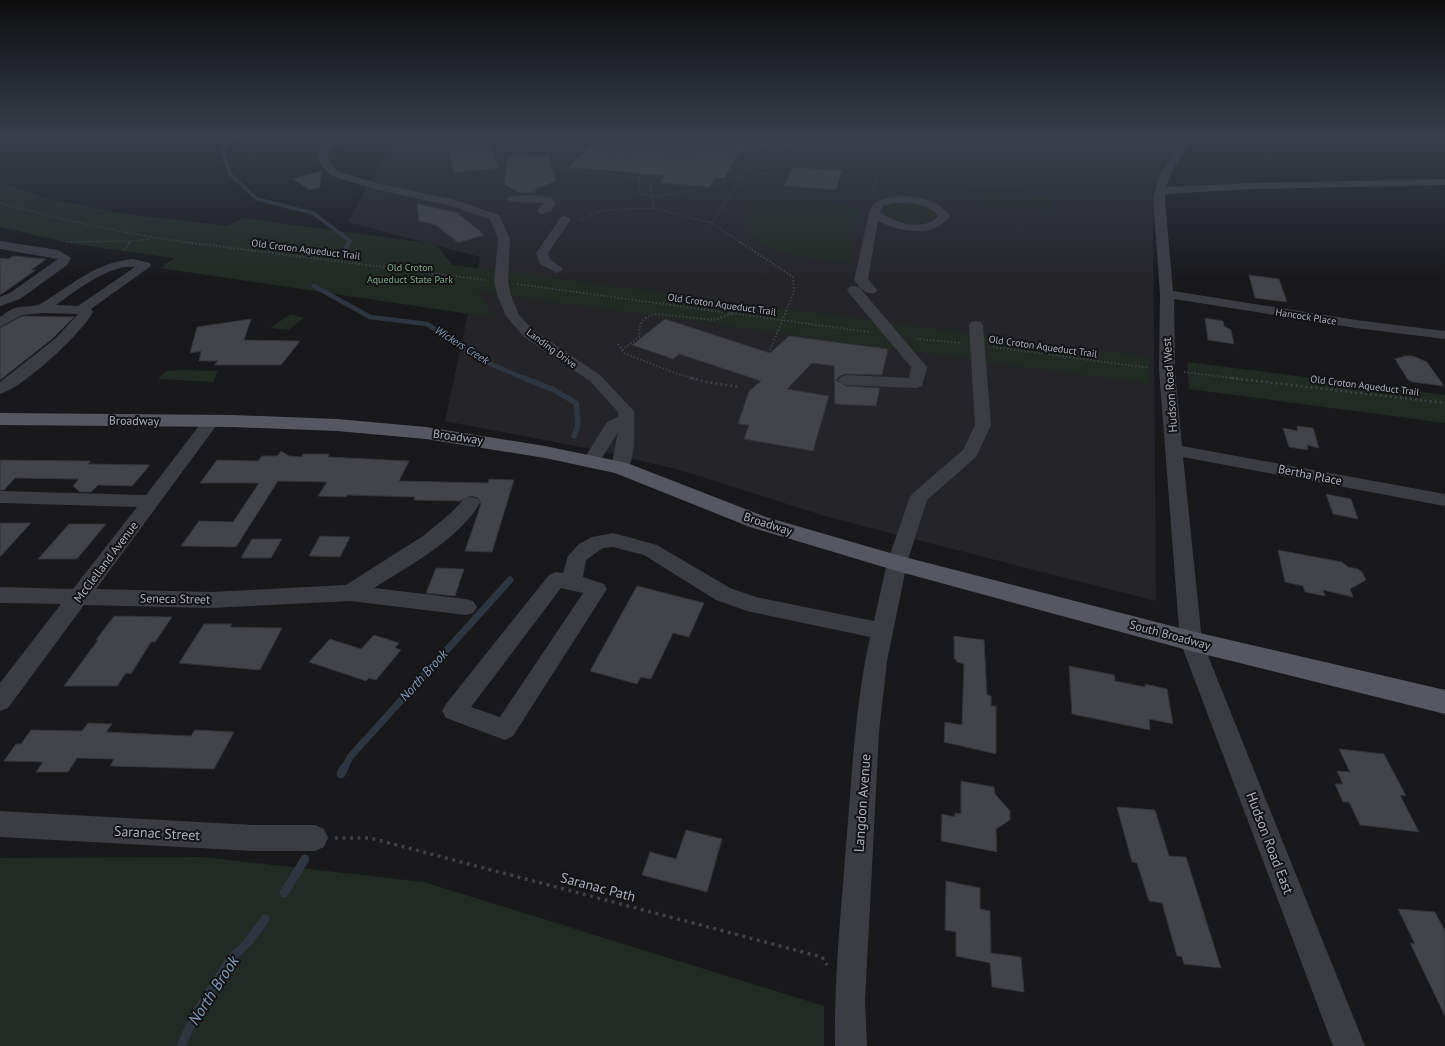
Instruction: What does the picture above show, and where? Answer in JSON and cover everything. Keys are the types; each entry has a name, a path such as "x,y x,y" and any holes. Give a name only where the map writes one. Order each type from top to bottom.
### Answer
{"main road":[{"name":"Broadway","path":"0,419 337,425 421,432 500,443 620,468 758,522 897,563"},
{"name":"South Broadway","path":"897,563 1191,641 1445,702"}],"street":[{"name":"Landing Drive","path":"370,185 451,202 495,218 504,239 501,282 504,295 513,316 528,332 595,378 626,411 626,440 620,468"},
{"name":"Hudson Road West","path":"1162,185 1160,190 1167,294 1167,370 1191,641"},
{"path":"1160,190 1310,185"},
{"path":"512,199 534,198 548,200 550,203 548,208 542,211"},
{"path":"870,290 861,280 875,208 879,204 891,200 930,203 938,207 944,216 937,224 907,227 887,222 875,213"},
{"path":"557,269 544,261 542,253 565,219"},
{"path":"0,245 58,254 65,258 63,262 15,296 0,302"},
{"path":"42,309 112,265 129,262 145,266 80,310"},
{"path":"846,380 916,383 918,367 854,290"},
{"name":"Hancock Place","path":"1167,294 1356,324 1445,335"},
{"path":"0,323 19,311 42,309 80,310 86,312 79,324 52,348 0,389"},
{"name":"Langdon Avenue","path":"851,1046 850,1001 867,732 876,661 897,563 919,497 970,453 983,425 976,345 976,325"},
{"path":"591,462 613,426 626,419"},
{"name":"McClelland Avenue","path":"0,701 211,422"},
{"name":"Bertha Place","path":"1175,450 1445,500"},
{"path":"0,496 152,500"},
{"path":"350,593 434,537 458,518 471,503"},
{"path":"572,582 574,565 578,556 586,549 599,542 613,540 634,544 650,550 723,594 754,605 882,631"},
{"path":"556,580 572,582 596,589 505,729 454,711 556,580"},
{"name":"Seneca Street","path":"0,595 210,600 350,593 466,607"},
{"name":"Hudson Road East","path":"1191,641 1349,1046"},
{"name":"Saranac Street","path":"0,824 253,838 315,838"}],"path":[{"path":"639,185 639,194 651,196 673,196 705,189 716,185"},
{"path":"652,185 650,187 654,208"},
{"path":"711,223 736,185"},
{"name":"Old Croton Aqueduct Trail","path":"0,203 52,217 152,238 501,282 891,335 1445,403"},
{"path":"554,235 561,236 571,223 598,212 654,208 711,223 793,277 794,292 770,350"},
{"path":"59,243 131,241 152,238"},
{"path":"112,265 131,241"},
{"path":"622,350 640,336 638,328 639,323 649,316 656,314 714,320 729,317 732,314"},
{"path":"618,344 624,353 672,372 706,382 740,387"},
{"name":"Saranac Path","path":"315,838 370,838 822,957 830,970"}],"shaded area":[{"path":"369,185 1158,185 1153,200 1156,601 828,517 680,470 596,450 445,421 480,257 347,222"}],"green space":[{"name":"Old Croton Aqueduct State Park","path":"0,185 8,185 50,199 118,213 228,226 242,218 435,244 453,265 1149,357 1150,384 476,291 496,318 160,268 174,258 74,244 0,227"},
{"path":"969,185 1029,185 1030,192 969,187"},
{"path":"981,191 1049,196 1053,210 982,205"},
{"path":"747,197 850,204 860,209 850,262 793,254 765,245 754,238 744,228"},
{"path":"905,202 926,206 935,211 935,217 916,224 908,224 894,220 885,212 888,207"},
{"path":"291,314 304,318 288,330 270,328"},
{"path":"1187,362 1445,395 1445,423 1189,389"},
{"path":"166,371 218,371 213,382 158,379"},
{"path":"202,857 424,882 824,1006 824,1046 0,1046 0,858"}],"building":[{"path":"302,185 320,185 320,187 310,190"},
{"path":"505,185 546,185 536,189 535,192 519,193"},
{"path":"683,185 711,185 710,187"},
{"path":"784,185 838,185 836,190 784,186"},
{"path":"417,204 456,212 485,235 458,243 436,225 419,221"},
{"path":"13,256 46,259 31,270 36,270 0,295 0,258 8,259"},
{"path":"1249,275 1279,279 1287,302 1255,298"},
{"path":"22,316 74,317 52,339 0,380 0,328"},
{"path":"1205,318 1223,321 1224,326 1231,330 1234,344 1208,340"},
{"path":"251,319 244,340 300,341 281,365 214,365 218,361 199,361 201,351 190,353 197,327"},
{"path":"665,319 770,353 789,336 888,349 882,375 846,374 840,376 836,380 846,386 880,388 876,406 835,404 834,366 812,363 787,389 829,396 813,451 744,439 749,425 738,424 749,391 761,381 679,354 673,359 632,345"},
{"path":"1405,356 1413,356 1427,362 1444,386 1408,380 1395,359"},
{"path":"1297,426 1313,428 1319,448 1307,445 1308,450 1289,447 1283,428 1298,431"},
{"path":"281,451 289,456 302,457 303,454 329,454 328,457 409,461 399,481 488,483 489,479 514,480 492,552 465,551 481,504 478,498 471,496 460,501 414,500 415,497 347,495 346,497 318,496 327,482 278,481 236,547 181,546 199,521 233,522 259,483 200,483 217,460 258,461 262,456 277,456"},
{"path":"0,460 91,461 88,464 150,465 132,486 98,485 91,492 80,492 73,486 79,479 15,478 4,490 0,490"},
{"path":"1326,494 1351,499 1358,519 1333,514"},
{"path":"0,523 31,523 0,557"},
{"path":"69,524 106,524 77,559 38,559"},
{"path":"320,536 350,537 340,557 309,556"},
{"path":"252,539 282,539 271,558 241,558"},
{"path":"1278,550 1342,562 1348,567 1358,569 1362,572 1366,580 1350,589 1353,597 1323,590 1325,596 1305,592 1303,586 1285,582"},
{"path":"436,568 464,569 455,596 426,593"},
{"path":"637,586 704,603 689,637 673,633 651,679 641,677 637,684 590,671"},
{"path":"114,616 172,617 155,642 151,642 131,674 126,673 117,686 64,686 98,640 96,640"},
{"path":"204,624 232,624 230,627 282,628 260,670 179,663"},
{"path":"374,635 399,643 395,648 401,650 376,680 369,678 366,681 309,662 330,639 361,649"},
{"path":"954,636 984,640 987,695 991,696 991,706 996,706 996,754 944,742 945,722 962,725 964,664 957,662 956,659 954,659"},
{"path":"1069,666 1114,675 1115,681 1145,687 1145,684 1167,689 1173,724 1149,719 1150,730 1072,714"},
{"path":"88,723 112,724 106,732 191,736 195,730 234,732 214,769 110,766 114,759 77,758 68,772 36,772 43,762 4,761 16,744 21,744 31,730 82,731"},
{"path":"1339,749 1384,754 1406,796 1400,795 1419,832 1360,825 1349,802 1343,802 1335,784 1343,784 1337,771 1350,772"},
{"path":"961,781 994,787 995,794 1010,811 1010,820 996,829 997,852 941,841 942,814 955,817 955,813 961,814"},
{"path":"1117,807 1155,810 1169,856 1186,857 1221,968 1184,964 1182,957 1177,956 1162,903 1149,901 1137,863 1132,862"},
{"path":"686,830 722,839 707,892 642,875 650,852 676,859"},
{"path":"946,881 980,888 980,909 990,911 991,953 1021,957 1024,992 992,987 990,963 956,956 956,932 945,930"},
{"path":"1398,909 1435,912 1445,931 1445,1016 1410,943 1415,944"}],"waterway":[{"name":"Wickers Creek","path":"242,185 257,199 313,213 350,241 349,243"},
{"name":"Wickers Creek","path":"346,248 349,242"},
{"name":"Wickers Creek","path":"314,286 370,317 427,324 486,362 526,379"},
{"name":"Wickers Creek","path":"524,378 554,390 576,403 578,425 574,436"},
{"name":"North Brook","path":"344,769 350,757 510,580"},
{"name":"North Brook","path":"341,774 344,768"},
{"name":"North Brook","path":"284,893 305,859"},
{"name":"North Brook","path":"181,1046 194,1017 230,960 249,941 265,919"}]}
